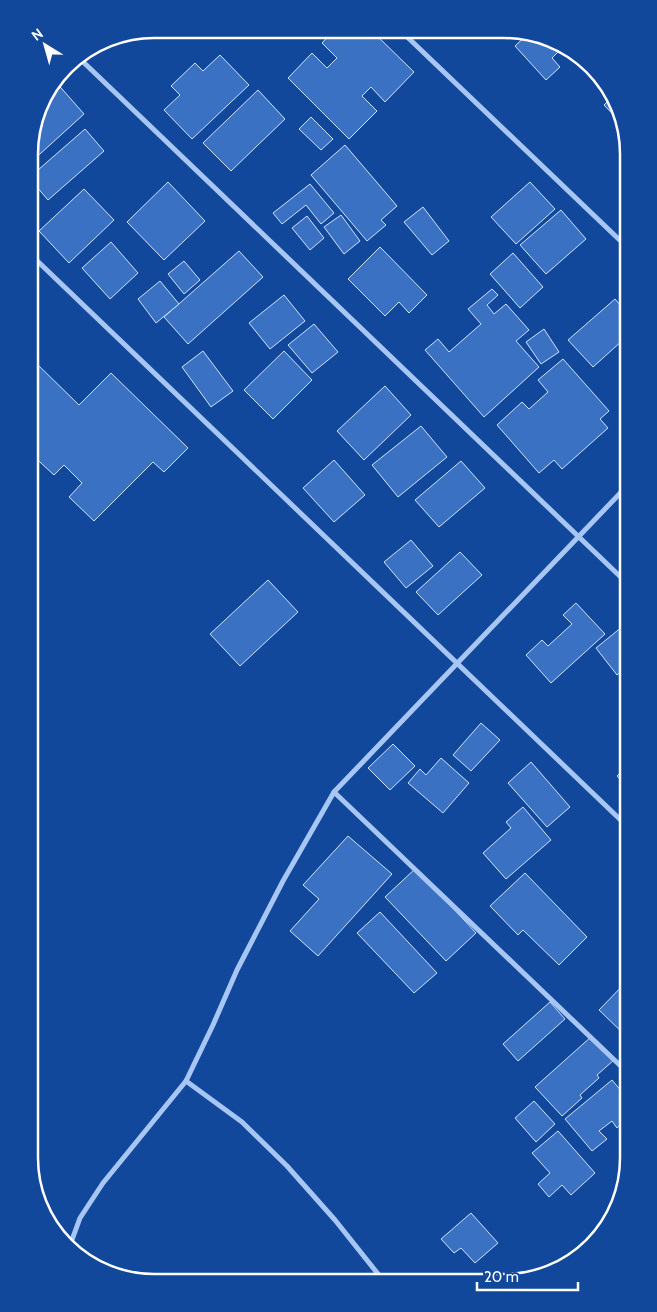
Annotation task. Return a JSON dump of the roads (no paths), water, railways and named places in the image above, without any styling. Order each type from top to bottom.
[{"type":"street","points":[[408,38],[620,240]]},
{"type":"street","points":[[83,62],[620,576]]},
{"type":"street","points":[[38,262],[619,818]]},
{"type":"street","points":[[72,1241],[80,1218],[102,1183],[186,1081],[237,970],[283,881],[334,792],[620,495]]},
{"type":"street","points":[[334,792],[619,1064]]},
{"type":"street","points":[[186,1081],[242,1122],[287,1166],[335,1220],[378,1274]]}]
